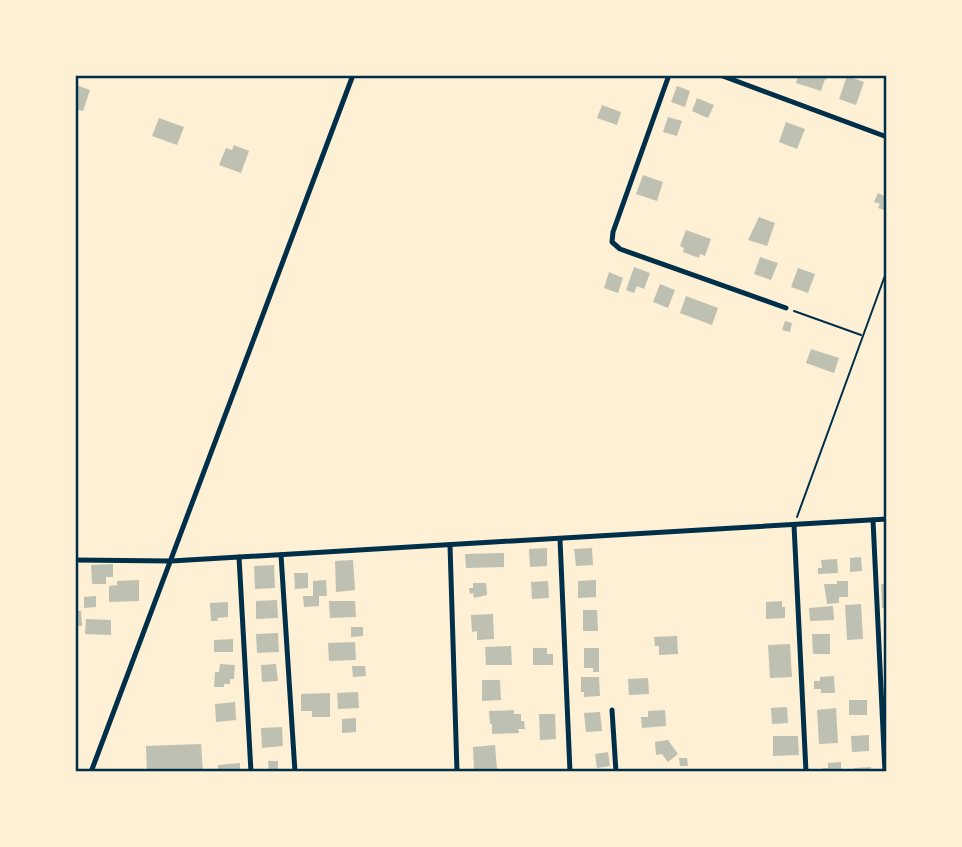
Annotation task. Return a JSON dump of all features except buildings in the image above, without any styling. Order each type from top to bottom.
[{"type":"street","points":[[91,772],[353,75]]},
{"type":"street","points":[[670,75],[613,232],[612,242],[620,248],[786,309]]},
{"type":"street","points":[[720,75],[887,137]]},
{"type":"street","points":[[75,560],[171,561],[887,519]]},
{"type":"street","points":[[873,520],[885,772]]},
{"type":"street","points":[[794,525],[806,772]]},
{"type":"street","points":[[560,538],[570,772]]},
{"type":"street","points":[[450,545],[457,772]]},
{"type":"street","points":[[281,555],[295,772]]},
{"type":"street","points":[[239,557],[251,772]]},
{"type":"street","points":[[612,710],[616,772]]},
{"type":"path","points":[[794,525],[887,270]]},
{"type":"path","points":[[786,309],[862,335]]}]
